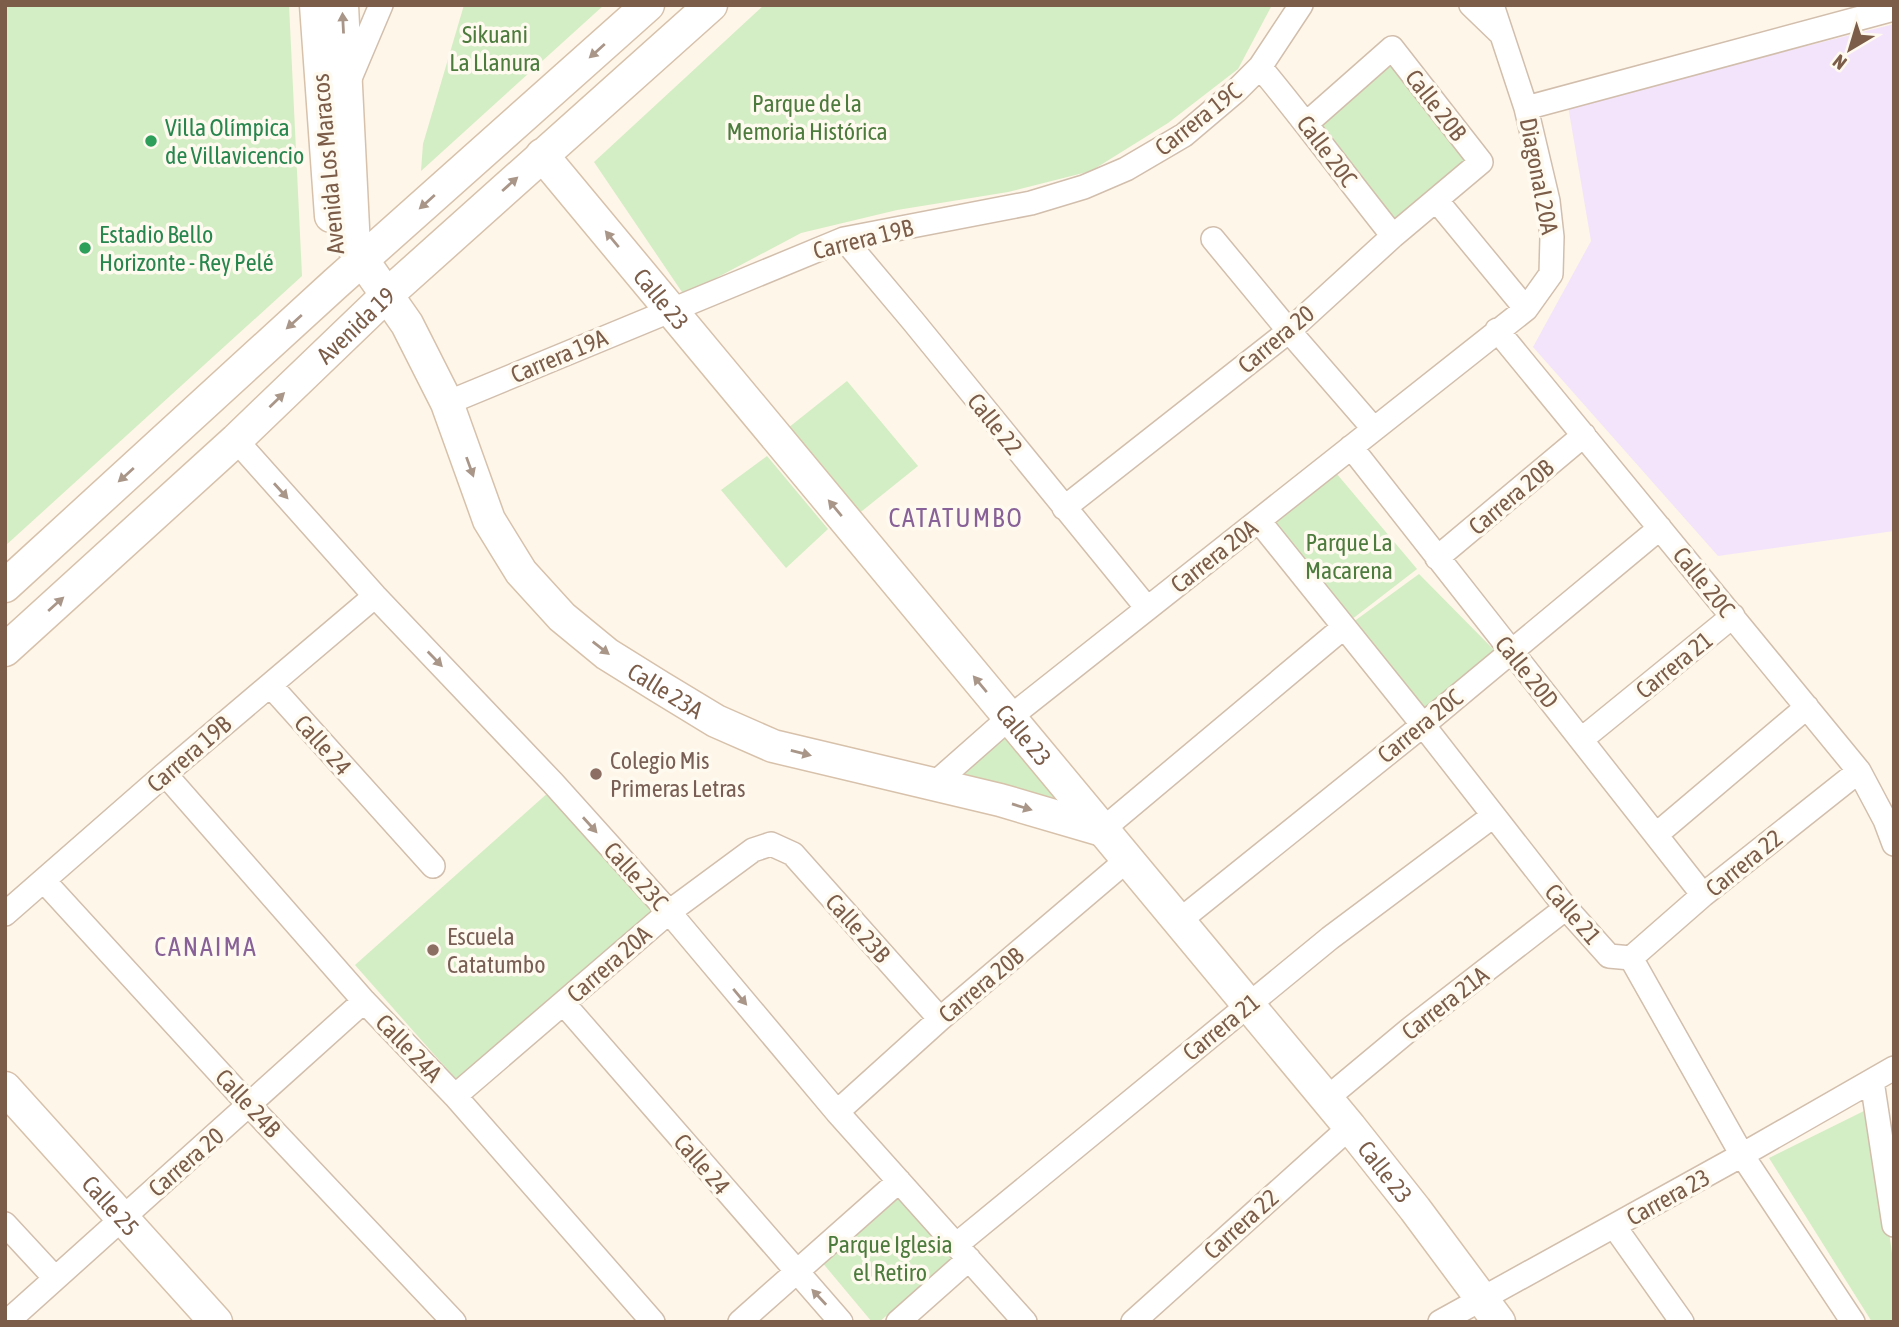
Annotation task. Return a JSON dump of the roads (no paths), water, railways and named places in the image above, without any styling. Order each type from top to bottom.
[{"type":"street","name":"Avenida Los Maracos","points":[[316,5],[335,264],[354,268]]},
{"type":"street","name":"Avenida Los Maracos","points":[[342,5],[354,268],[380,302]]},
{"type":"street","points":[[346,89],[380,5]]},
{"type":"street","name":"Avenida 19","points":[[5,586],[648,5]]},
{"type":"street","name":"Avenida 19","points":[[5,650],[236,440],[380,302],[711,5]]},
{"type":"street","name":"Carrera 19C","points":[[1063,194],[1096,183],[1156,153],[1211,114],[1259,67],[1301,5]]},
{"type":"street","points":[[1471,5],[1500,33]]},
{"type":"street","name":"Diagonal 20A","points":[[1492,5],[1526,108],[1548,201],[1552,237],[1551,274],[1526,309],[1497,330]]},
{"type":"street","points":[[1526,108],[1822,16],[1894,9]]},
{"type":"street","name":"Calle 20B","points":[[1307,123],[1392,48],[1480,162]]},
{"type":"street","name":"Calle 20C","points":[[1259,67],[1307,123],[1324,150],[1392,236]]},
{"type":"street","name":"Calle 23","points":[[542,155],[1350,1127],[1491,1311]]},
{"type":"street","name":"Carrera 20","points":[[1064,508],[1289,331],[1392,236],[1437,201],[1480,162]]},
{"type":"street","name":"Carrera 19B","points":[[670,309],[844,239],[1031,203],[1063,194]]},
{"type":"street","points":[[1437,201],[1526,309]]},
{"type":"street","name":"Calle 22","points":[[844,239],[1147,608]]},
{"type":"street","points":[[1213,239],[1373,428]]},
{"type":"street","name":"Calle 23A","points":[[380,302],[379,316],[407,324],[447,403],[489,520],[521,572],[562,617],[607,653],[716,721],[774,746],[1000,800],[1102,831]]},
{"type":"street","name":"Carrera 19A","points":[[447,403],[670,309]]},
{"type":"street","name":"Calle 20C","points":[[1497,330],[1859,771],[1885,820],[1894,844]]},
{"type":"street","name":"Carrera 20A","points":[[933,785],[1009,718],[1497,330]]},
{"type":"street","name":"Carrera 20B","points":[[1437,558],[1584,435]]},
{"type":"street","name":"Calle 23C","points":[[236,440],[375,596],[553,783],[669,912],[836,1112],[1025,1322]]},
{"type":"street","name":"Calle 20D","points":[[1352,447],[1703,895]]},
{"type":"street","name":"Calle 21","points":[[1259,521],[1566,908],[1609,956],[1631,958],[1742,1155],[1853,1322]]},
{"type":"street","name":"Carrera 20C","points":[[1179,921],[1423,725],[1660,528]]},
{"type":"street","name":"Carrera 19B","points":[[5,914],[375,596]]},
{"type":"street","name":"Carrera 21","points":[[1583,740],[1733,616]]},
{"type":"street","points":[[1102,831],[1344,627]]},
{"type":"street","name":"Calle 24","points":[[270,685],[433,866]]},
{"type":"street","points":[[1657,834],[1807,707]]},
{"type":"street","name":"Carrera 22","points":[[1631,958],[1703,895],[1859,771]]},
{"type":"street","name":"Calle 24A","points":[[165,774],[364,1002],[455,1096],[653,1322]]},
{"type":"street","name":"Carrera 21","points":[[962,1252],[1248,1005],[1330,938],[1493,816]]},
{"type":"street","name":"Carrera 20A","points":[[455,1096],[669,912],[753,850],[771,844]]},
{"type":"street","name":"Calle 23B","points":[[771,844],[793,854],[940,1019]]},
{"type":"street","name":"Carrera 20B","points":[[836,1112],[940,1019],[1127,860]]},
{"type":"street","name":"Calle 24B","points":[[44,881],[250,1106],[454,1322]]},
{"type":"street","name":"Carrera 21A","points":[[1326,1099],[1566,908]]},
{"type":"street","name":"Carrera 20","points":[[7,1322],[364,1002]]},
{"type":"street","name":"Calle 24","points":[[564,1004],[841,1322]]},
{"type":"street","name":"Carrera 23","points":[[1440,1322],[1491,1311],[1614,1226],[1894,1068]]},
{"type":"street","points":[[1872,1081],[1894,1225]]},
{"type":"street","name":"Calle 25","points":[[5,1088],[216,1322]]},
{"type":"street","name":"Carrera 22","points":[[1133,1322],[1350,1127]]},
{"type":"street","points":[[740,1322],[899,1181]]},
{"type":"street","points":[[5,1224],[55,1278]]},
{"type":"street","points":[[1614,1226],[1682,1322]]},
{"type":"street","points":[[898,1322],[962,1252]]},
{"type":"place","name":"Villa Olímpica de Villavicencio","points":[[151,141]]},
{"type":"place","name":"Estadio Bello Horizonte - Rey Pelé","points":[[85,248]]},
{"type":"place","name":"Colegio Mis Primeras Letras","points":[[596,774]]},
{"type":"place","name":"Escuela Catatumbo","points":[[433,950]]},
{"type":"district","name":"CATATUMBO","points":[[956,518]]},
{"type":"district","name":"CANAIMA","points":[[206,947]]},
{"type":"park label","name":"Sikuani La Llanura","points":[[495,48]]},
{"type":"park label","name":"Parque de la Memoria Histórica","points":[[807,117]]},
{"type":"park label","name":"Parque La Macarena","points":[[1349,556]]},
{"type":"park label","name":"Parque Iglesia el Retiro","points":[[890,1258]]}]
